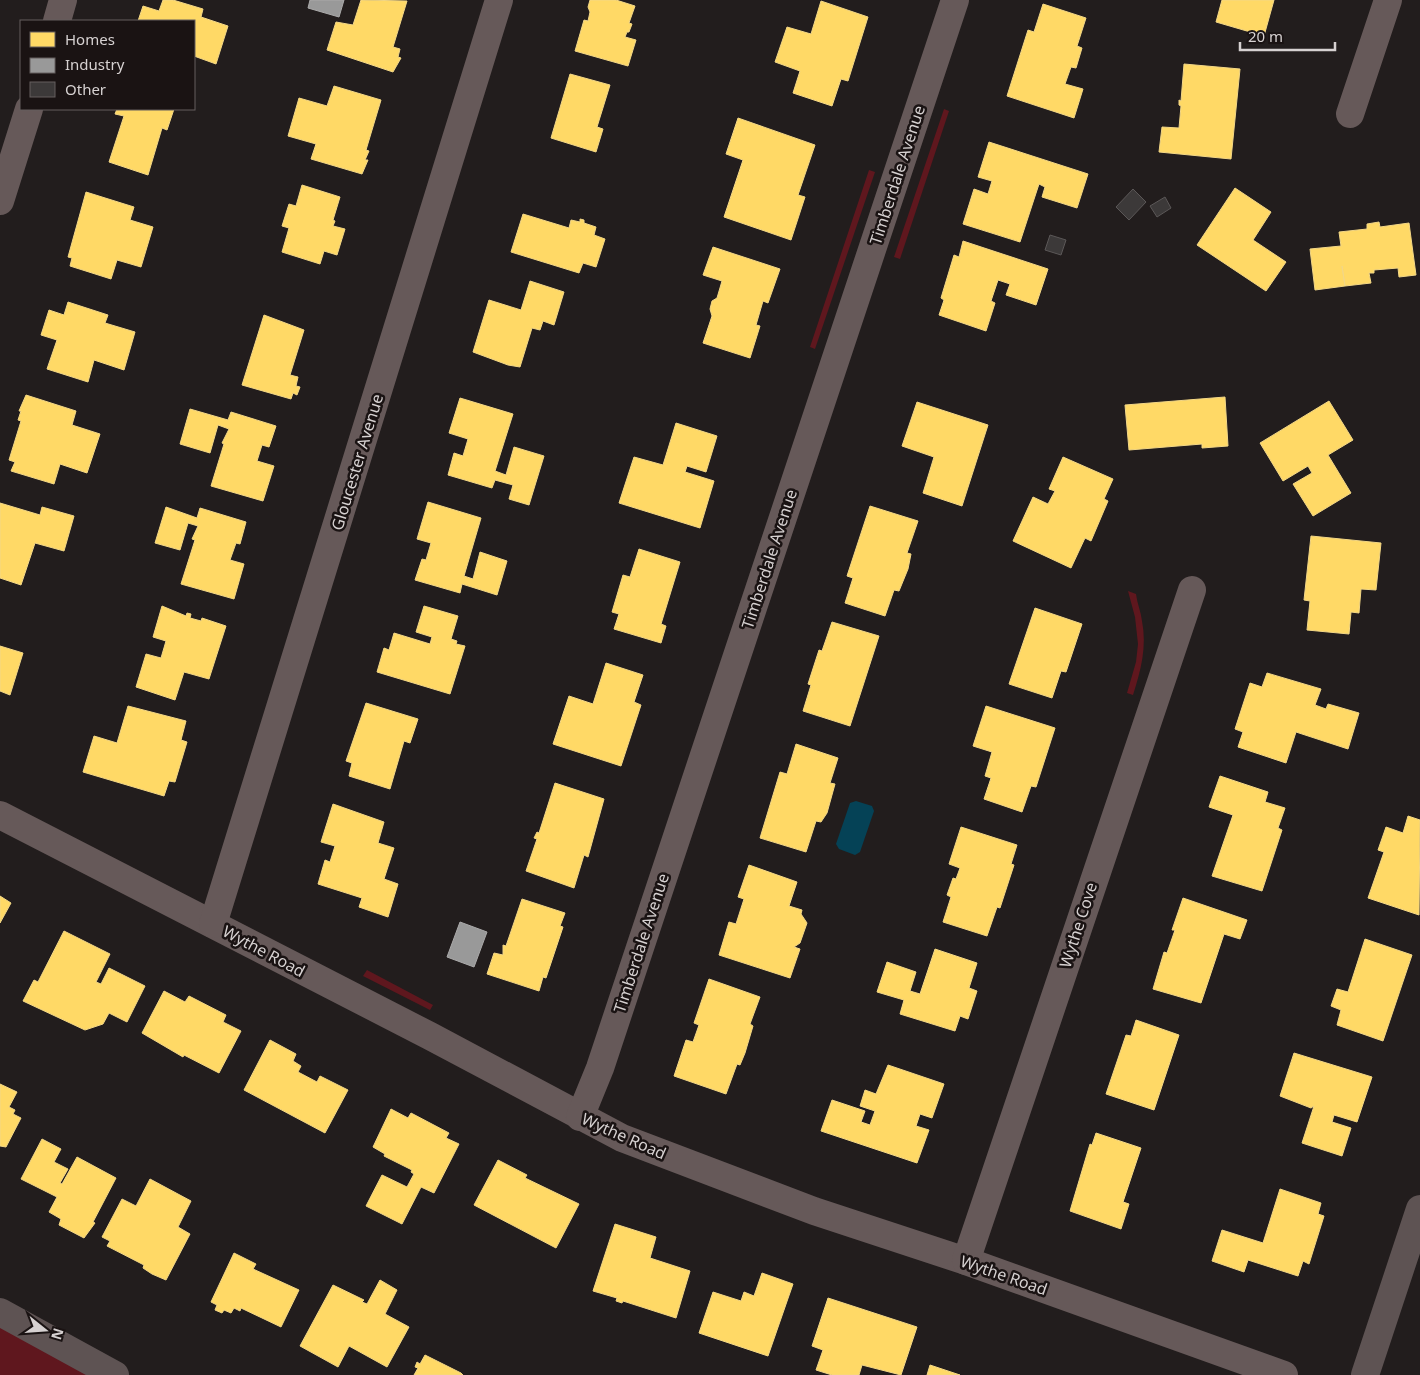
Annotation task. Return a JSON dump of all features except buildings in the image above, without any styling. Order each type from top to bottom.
[{"type":"street","points":[[57,20],[63,0]]},
{"type":"street","name":"Gloucester Avenue","points":[[213,924],[499,0]]},
{"type":"street","name":"Timberdale Avenue","points":[[580,1117],[600,1068],[955,0]]},
{"type":"street","points":[[1350,114],[1388,0]]},
{"type":"street","points":[[0,201],[29,110]]},
{"type":"street","name":"Wythe Cove","points":[[966,1261],[1027,1073],[1192,590]]},
{"type":"street","name":"Wythe Road","points":[[0,815],[622,1138],[805,1207],[966,1261],[1284,1375]]},
{"type":"street","points":[[1365,1375],[1420,1209]]},
{"type":"street","points":[[0,1312],[115,1375]]},
{"type":"shaded area","points":[[944,109],[949,111],[900,259],[894,257]]},
{"type":"shaded area","points":[[869,170],[875,172],[815,349],[810,347]]},
{"type":"shaded area","points":[[1128,591],[1136,594],[1144,640],[1142,658],[1133,695],[1127,693],[1136,662],[1138,644],[1135,617]]},
{"type":"shaded area","points":[[367,970],[433,1005],[430,1010],[363,976]]},
{"type":"shaded area","points":[[0,1308],[129,1375],[0,1375]]},
{"type":"water","points":[[856,801],[872,806],[874,811],[860,852],[855,855],[839,849],[836,844],[850,803]]}]
